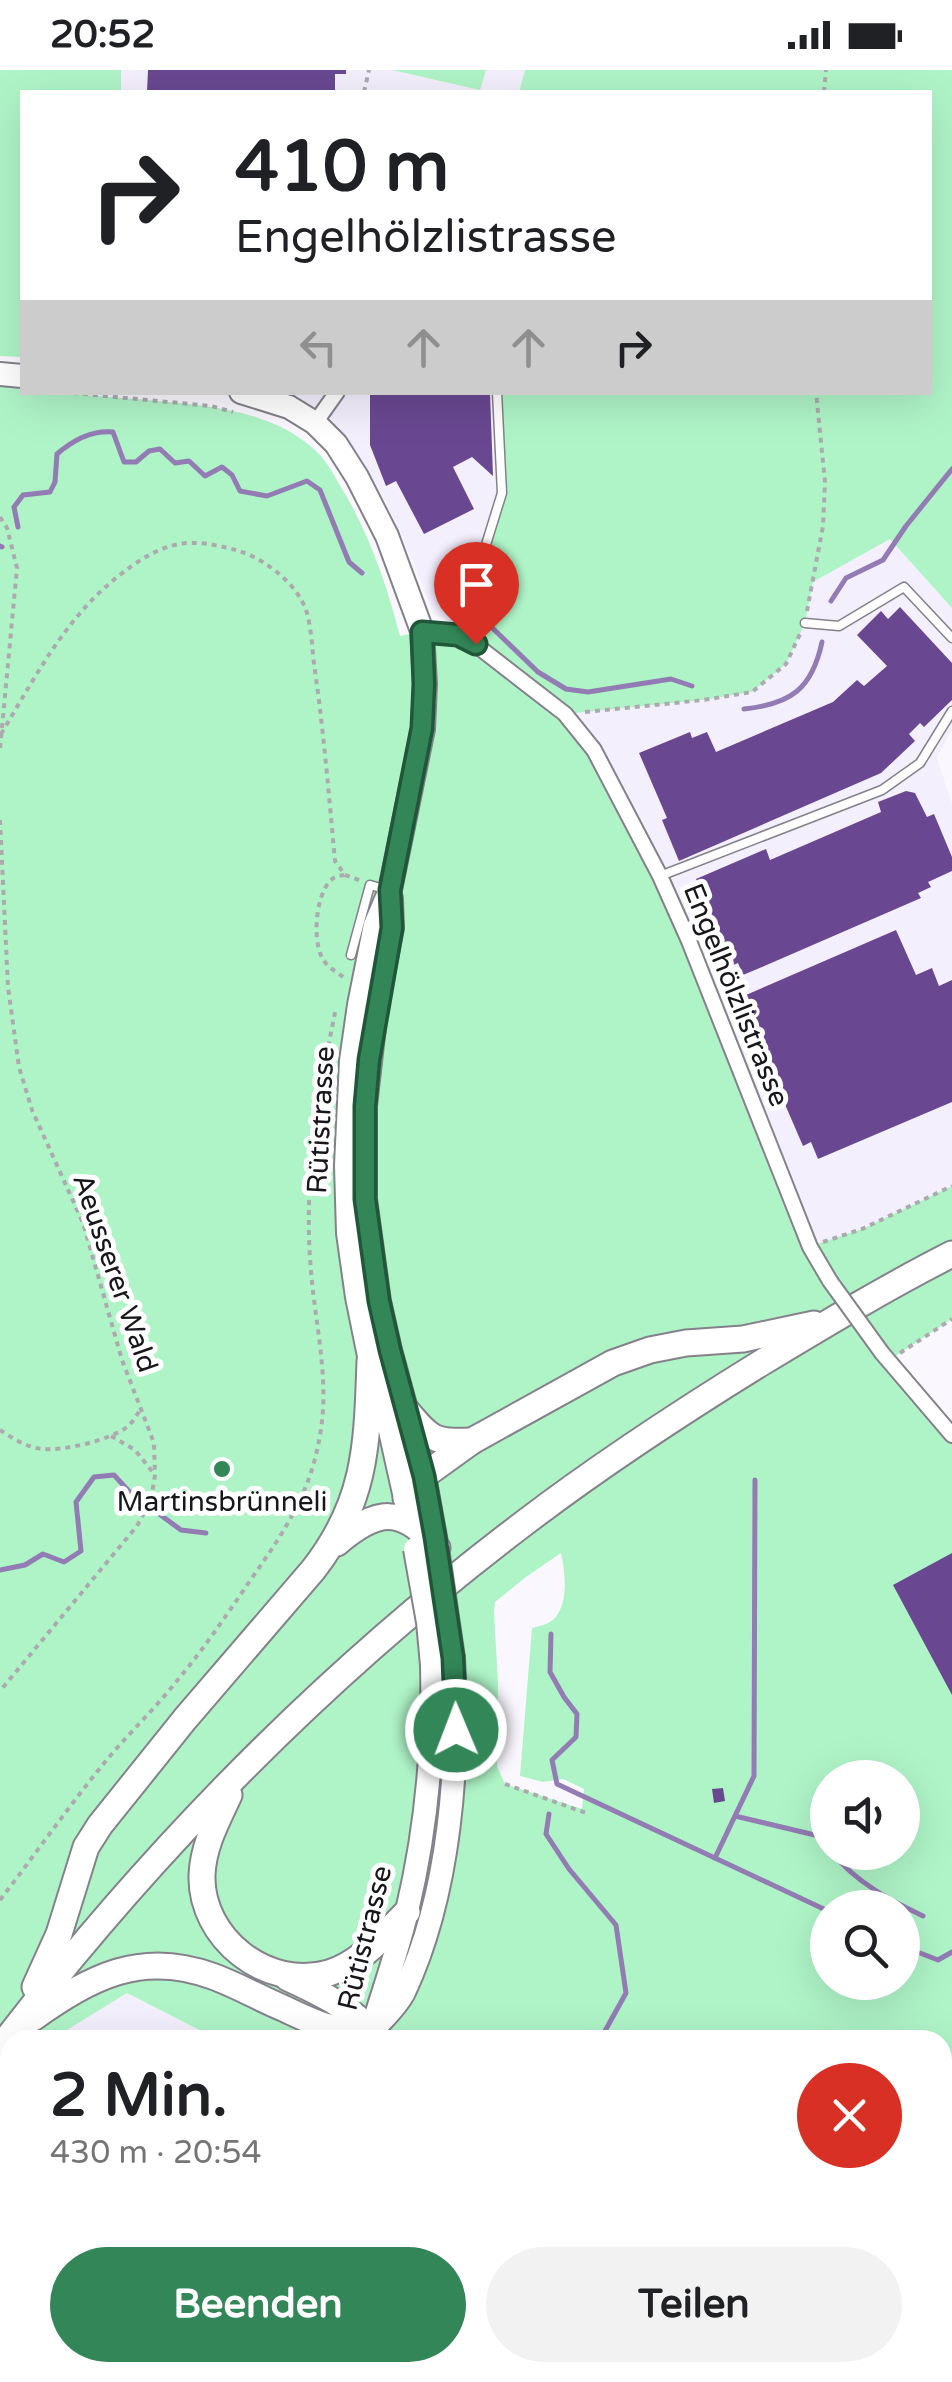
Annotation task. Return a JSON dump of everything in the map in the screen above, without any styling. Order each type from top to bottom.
[{"type":"highway","points":[[14,2030],[135,1884],[314,1700],[522,1524],[700,1401],[834,1319],[952,1254]]},
{"type":"highway","points":[[11,2030],[47,1962],[86,1847],[100,1824],[328,1550],[352,1530],[376,1518],[408,1510],[424,1476],[472,1441],[638,1352],[751,1337],[834,1319]]},
{"type":"highway","points":[[328,1550],[360,1483],[368,1422],[370,1360]]},
{"type":"highway","points":[[406,1410],[435,1439],[472,1441]]},
{"type":"highway","points":[[408,1510],[429,1543]]},
{"type":"highway","points":[[238,1776],[207,1847],[202,1872],[204,1899],[215,1926],[249,1960],[332,1999],[355,2014],[364,2030]]},
{"type":"highway","points":[[272,1971],[300,1976],[328,1973],[354,1962],[406,1912]]},
{"type":"highway","points":[[20,2030],[100,1976],[154,1965],[215,1977],[318,2030]]},
{"type":"main road","name":"Rütistrasse","points":[[251,395],[289,407],[315,423],[336,444],[387,536],[422,632],[422,728],[380,888],[359,1005],[346,1164],[348,1233],[356,1296],[408,1510]]},
{"type":"main road","name":"Rütistrasse","points":[[374,2030],[402,1996],[438,1892],[454,1771],[456,1702],[428,1622],[429,1543],[424,1476],[379,1301],[365,1199],[366,1090],[392,928],[380,888]]},
{"type":"main road","name":"Rütistrasse","points":[[370,2030],[406,1912],[422,1828],[443,1662]]},
{"type":"street","points":[[315,423],[334,395]]},
{"type":"street","name":"Engelhölzlistrasse","points":[[422,632],[458,635],[476,644],[565,714],[594,750],[689,941],[810,1247],[885,1357],[952,1435]]},
{"type":"lane","points":[[458,635],[502,492],[497,395]]},
{"type":"lane","points":[[805,623],[839,626],[904,587],[952,638]]},
{"type":"lane","points":[[660,876],[882,790],[920,763],[952,711]]},
{"type":"lane","points":[[351,955],[380,888]]},
{"type":"path","points":[[95,395],[211,406],[249,416]]},
{"type":"path","points":[[565,714],[752,692],[786,664],[805,623],[823,526],[825,482],[816,395]]},
{"type":"path","points":[[0,517],[7,528],[17,568],[0,749]]},
{"type":"path","points":[[1,734],[76,615],[107,584],[138,561],[163,548],[192,542],[255,556],[286,579],[306,608],[335,861],[345,874],[380,888]]},
{"type":"path","name":"Aeusserer Wald","points":[[0,820],[8,988],[20,1066],[32,1110],[84,1223],[122,1360],[154,1443],[155,1475],[151,1500],[136,1526],[0,1690]]},
{"type":"path","points":[[344,978],[323,960],[317,930],[324,890],[333,879],[345,874]]},
{"type":"path","points":[[341,989],[351,955]]},
{"type":"path","points":[[0,1900],[100,1768],[204,1648],[286,1529],[299,1503],[322,1428],[322,1366],[310,1256],[310,1178],[315,1118],[338,1000]]},
{"type":"path","points":[[810,1247],[862,1229],[952,1186]]},
{"type":"path","points":[[885,1357],[952,1319]]},
{"type":"path","points":[[0,1430],[45,1450],[70,1447],[111,1436],[128,1425],[141,1408]]},
{"type":"path","points":[[111,1436],[135,1450],[155,1475]]},
{"type":"path","points":[[505,1784],[586,1813]]},
{"type":"shaded area","points":[[121,70],[392,70],[479,89],[486,70],[525,70],[520,90],[121,90]]},
{"type":"shaded area","points":[[295,395],[497,395],[502,493],[460,626],[434,615],[386,502],[347,437],[327,414]]},
{"type":"shaded area","points":[[890,539],[952,608],[952,730],[937,757],[952,804],[952,1186],[862,1229],[810,1247],[565,714],[752,692],[805,623],[813,582]]},
{"type":"shaded area","points":[[127,1993],[199,2030],[66,2030]]},
{"type":"green space","points":[[0,70],[121,70],[121,90],[20,90],[20,357],[0,356]]},
{"type":"green space","points":[[392,70],[486,70],[480,90]]},
{"type":"green space","points":[[525,70],[952,70],[952,608],[890,539],[813,582],[805,623],[786,664],[752,692],[566,714],[634,823],[811,1246],[862,1229],[952,1186],[952,1319],[888,1361],[952,1435],[952,2030],[199,2030],[127,1993],[67,2030],[31,2030],[30,1999],[11,2030],[0,2030],[0,386],[20,389],[20,395],[122,398],[210,407],[282,427],[321,456],[349,500],[382,576],[400,636],[422,631],[458,635],[502,493],[497,395],[932,395],[932,90],[520,90]],"holes":[[[561,1553],[565,1586],[555,1618],[532,1628],[520,1776],[543,1782],[563,1779],[584,1789],[582,1809],[505,1784],[497,1766],[495,1602]]]},
{"type":"building","points":[[148,70],[346,70],[346,74],[335,74],[335,90],[147,90]]},
{"type":"building","points":[[370,395],[490,395],[493,476],[472,457],[453,467],[474,509],[424,534],[396,481],[386,486],[370,445]]},
{"type":"building","points":[[900,607],[952,663],[952,700],[924,727],[920,723],[909,734],[915,741],[881,773],[679,861],[662,820],[667,818],[639,753],[690,732],[692,738],[707,732],[716,752],[833,702],[857,680],[864,686],[887,666],[857,635],[881,611],[888,619]]},
{"type":"building","points":[[906,791],[915,793],[927,817],[934,814],[952,857],[952,871],[928,882],[931,887],[918,893],[921,898],[762,967],[743,975],[738,963],[724,969],[692,895],[701,890],[696,879],[766,849],[770,860],[881,812],[878,802]]},
{"type":"building","points":[[896,930],[916,975],[932,968],[939,986],[952,980],[952,1102],[818,1159],[811,1142],[803,1146],[739,998]]},
{"type":"building","points":[[952,1553],[952,1695],[893,1585]]},
{"type":"building","points":[[723,1788],[725,1801],[714,1803],[712,1789]]},
{"type":"waterway","points":[[18,527],[14,507],[23,495],[50,492],[55,482],[57,454],[83,437],[113,432],[124,462],[136,462],[149,451],[160,449],[175,463],[189,461],[205,476],[222,467],[232,475],[240,491],[267,496],[307,481],[320,490],[349,562],[362,573]]},
{"type":"waterway","points":[[831,601],[846,578],[883,560],[952,469]]},
{"type":"waterway","points":[[482,618],[538,672],[566,689],[588,692],[671,679],[692,686]]},
{"type":"waterway","points":[[744,709],[775,703],[797,691],[812,672],[822,642]]},
{"type":"waterway","points":[[0,1570],[25,1565],[43,1554],[64,1562],[81,1551],[76,1502],[94,1477],[114,1475],[137,1500]]},
{"type":"waterway","points":[[715,1858],[754,1776],[755,1480]]},
{"type":"waterway","points":[[155,1511],[181,1530],[206,1533]]},
{"type":"waterway","points":[[551,1634],[550,1672],[577,1714],[576,1737],[552,1760],[557,1784],[810,1903]]},
{"type":"waterway","points":[[549,1814],[546,1834],[569,1869],[616,1925],[626,1993],[606,2030]]},
{"type":"waterway","points":[[735,1816],[810,1834]]},
{"type":"waterway","points":[[849,1870],[886,1897],[923,1916]]},
{"type":"waterway","points":[[920,1953],[938,1960],[952,1952]]},
{"type":"place","name":"Martinsbrünneli","points":[[222,1469]]},
{"type":"route","points":[[456,1730],[453,1658],[424,1476],[390,1350],[370,1250],[364,1144],[369,1060],[392,928],[390,890],[422,728],[422,632],[458,635],[476,644]]}]
